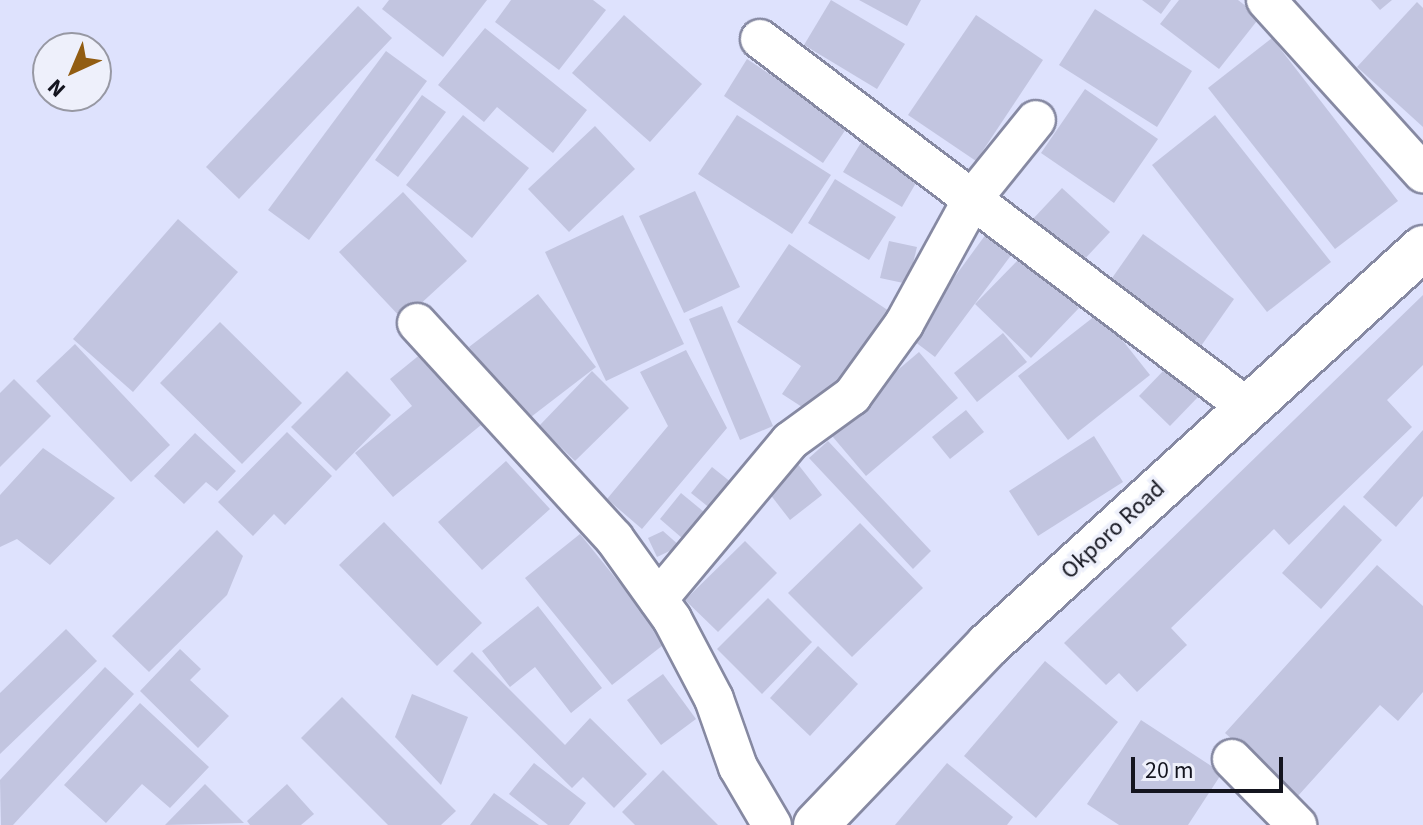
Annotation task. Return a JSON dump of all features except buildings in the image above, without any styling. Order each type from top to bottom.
[{"type":"main road","name":"Okporo Road","points":[[816,825],[988,645],[1423,248]]},
{"type":"street","points":[[1266,0],[1423,173]]},
{"type":"street","points":[[760,39],[1247,407]]},
{"type":"street","points":[[658,599],[790,441],[852,396],[904,324],[973,198],[1036,120]]},
{"type":"street","points":[[417,323],[614,538],[658,599],[672,619],[714,699],[738,767],[772,825]]},
{"type":"street","points":[[1232,759],[1297,825]]}]
